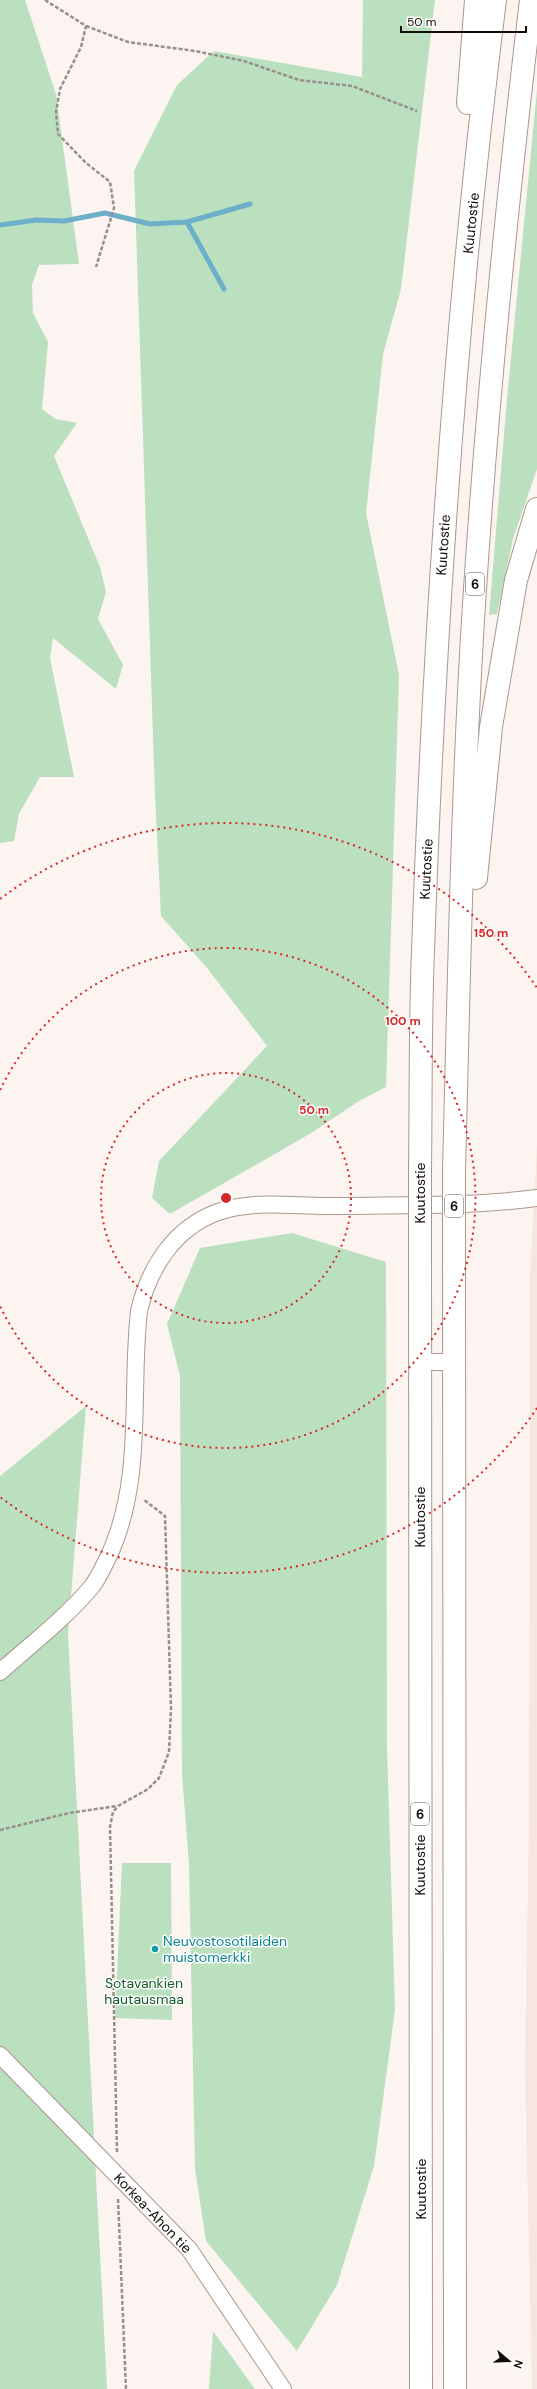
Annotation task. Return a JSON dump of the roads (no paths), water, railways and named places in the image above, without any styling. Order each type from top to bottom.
[{"type":"highway","points":[[453,402],[476,0]]},
{"type":"highway","name":"Kuutostie","points":[[421,2389],[420,1169],[423,946],[438,621],[453,402],[495,0]]},
{"type":"highway","name":"6","points":[[455,2389],[454,1170],[463,854],[474,605],[494,343],[530,0]]},
{"type":"highway","points":[[454,1170],[482,807],[491,727],[516,580],[537,509]]},
{"type":"street","points":[[0,1672],[93,1585],[107,1561],[119,1533],[128,1498],[133,1456],[138,1311],[143,1292],[153,1269],[182,1233],[217,1212],[255,1205],[480,1204],[537,1198]]},
{"type":"street","points":[[420,1362],[454,1362]]},
{"type":"street","name":"Korkea-Ahon tie","points":[[0,2054],[189,2249],[283,2389]]},
{"type":"waterway","points":[[0,225],[36,220],[64,221],[105,213],[150,224],[187,222],[250,204]]},
{"type":"waterway","points":[[187,222],[224,289]]},
{"type":"place","name":"Neuvostosotilaiden muistomerkki","points":[[155,1949]]},
{"type":"park label","name":"Sotavankien hautausmaa","points":[[144,1992]]}]
